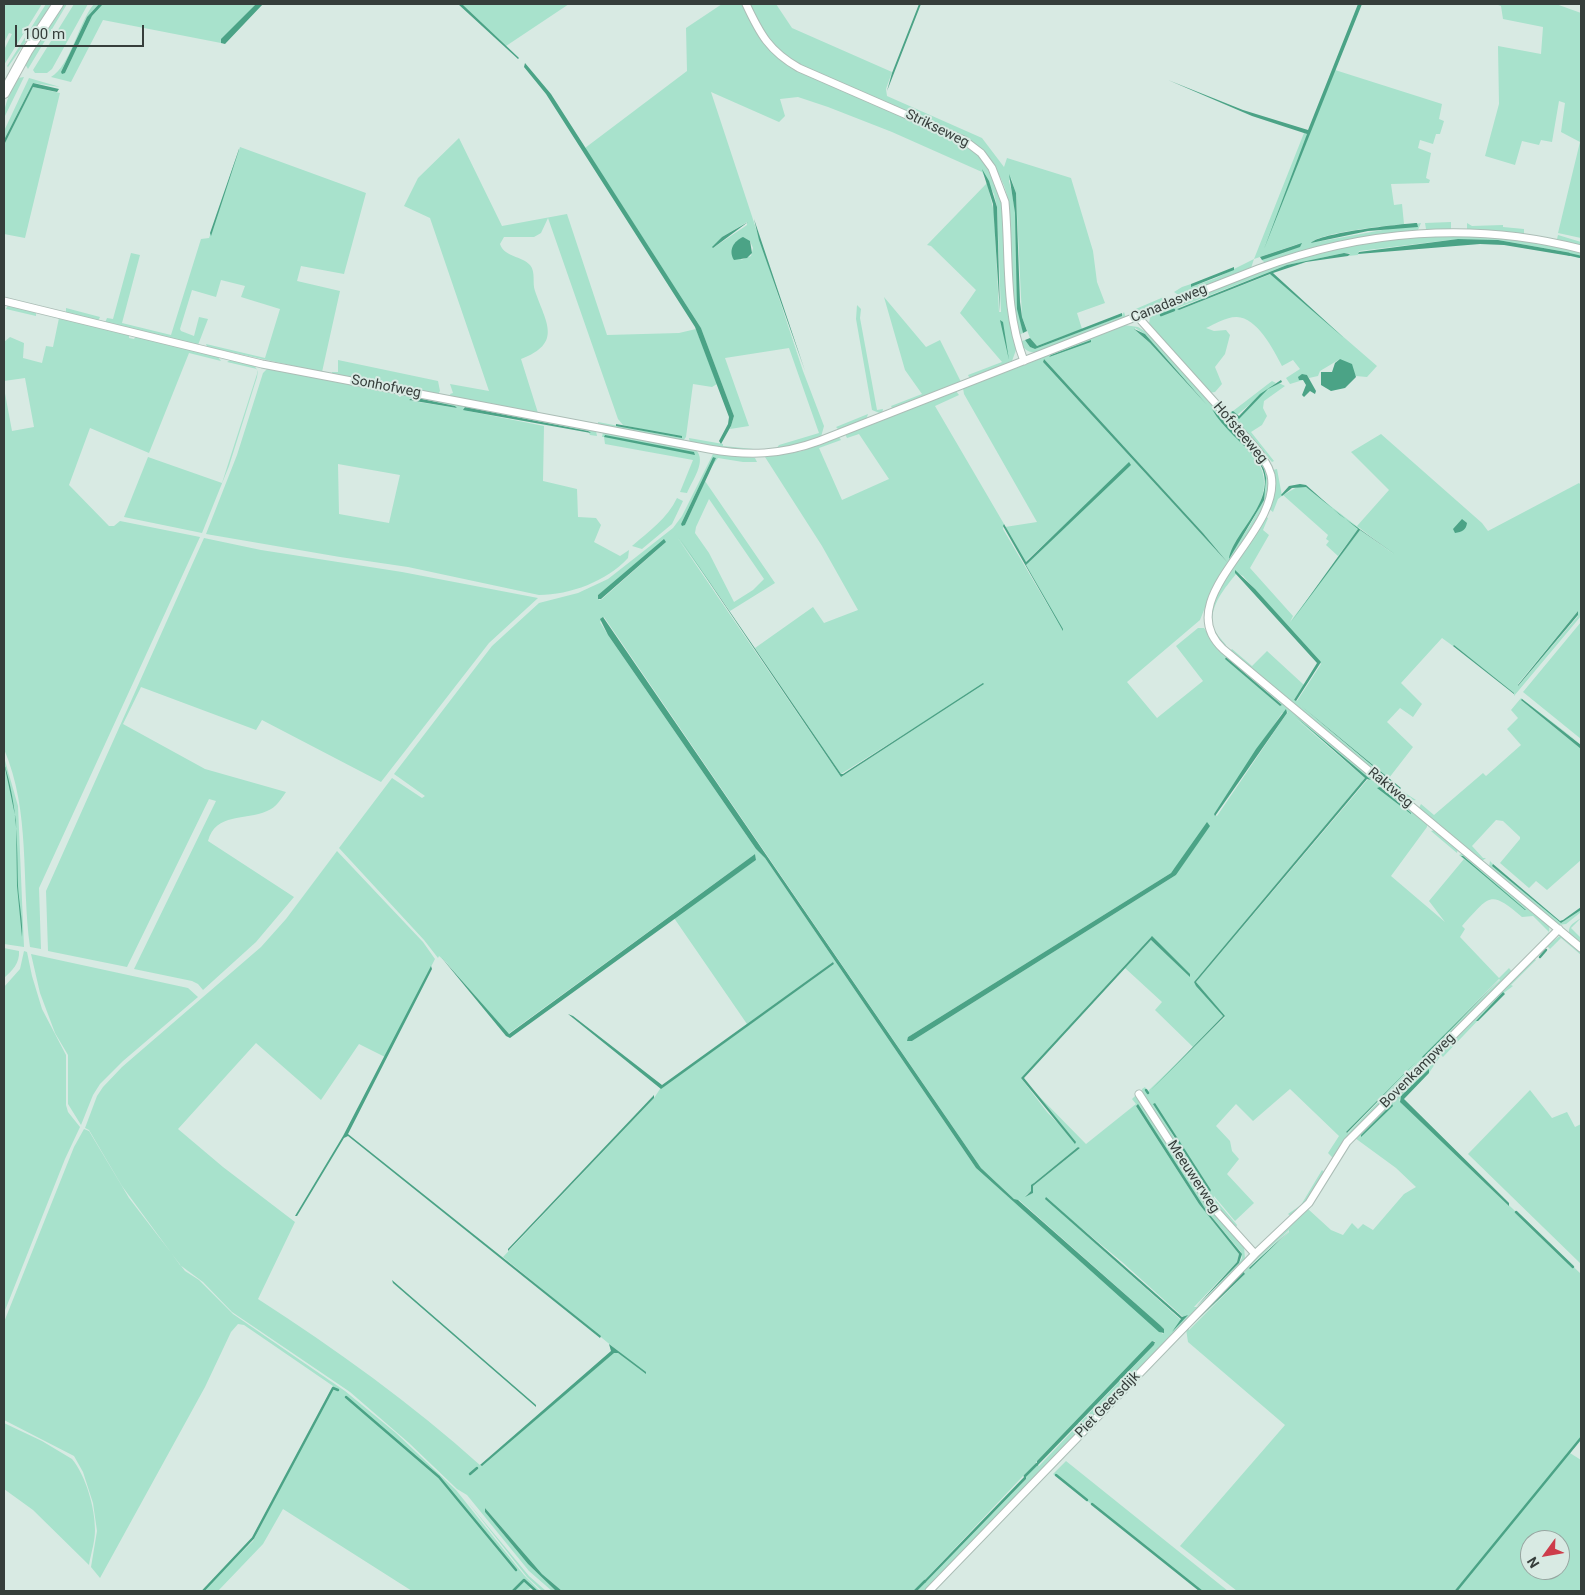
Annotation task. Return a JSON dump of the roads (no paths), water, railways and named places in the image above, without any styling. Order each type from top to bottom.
[{"type":"street","points":[[4,93],[27,51],[58,4]]},
{"type":"street","name":"Strikseweg","points":[[746,4],[758,31],[769,46],[782,58],[799,68],[964,140],[987,160],[1001,186],[1005,202],[1009,303],[1012,324],[1024,361]]},
{"type":"street","name":"Canadasweg","points":[[772,454],[791,451],[819,441],[1283,260],[1351,242],[1384,236],[1434,232],[1478,232],[1524,237],[1581,249]]},
{"type":"street","name":"Sonhofweg","points":[[4,301],[262,364],[716,450],[745,454],[772,454]]},
{"type":"street","name":"Hofsteeweg","points":[[1137,316],[1258,451],[1268,467],[1271,477],[1268,505],[1211,599],[1207,622]]},
{"type":"street","name":"Raktweg","points":[[1207,622],[1212,637],[1223,649],[1581,948]]},
{"type":"street","name":"Bovenkampweg","points":[[1290,1222],[1309,1203],[1347,1142],[1559,929]]},
{"type":"street","name":"Meeuwerweg","points":[[1139,1094],[1210,1204],[1254,1254]]},
{"type":"street","name":"Piet Geersdijk","points":[[929,1591],[1254,1254],[1290,1222]]},
{"type":"waterway","points":[[1568,254],[1581,257]]},
{"type":"waterway","points":[[1161,315],[1174,310]]},
{"type":"waterway","points":[[1540,957],[1546,950]]},
{"type":"waterway","points":[[1516,1212],[1573,1267]]},
{"type":"waterway","points":[[203,1591],[253,1538],[333,1388],[338,1390]]},
{"type":"waterway","points":[[346,1397],[439,1477],[516,1570]]},
{"type":"waterway","points":[[1456,1591],[1581,1438]]},
{"type":"waterway","points":[[1025,1476],[1037,1464]]},
{"type":"waterway","points":[[470,1474],[477,1468]]},
{"type":"waterway","points":[[1056,1475],[1087,1500]]},
{"type":"waterway","points":[[1092,1504],[1201,1591]]},
{"type":"waterway","points":[[513,1591],[524,1580],[536,1591]]},
{"type":"waterway","points":[[915,1591],[925,1581]]}]
